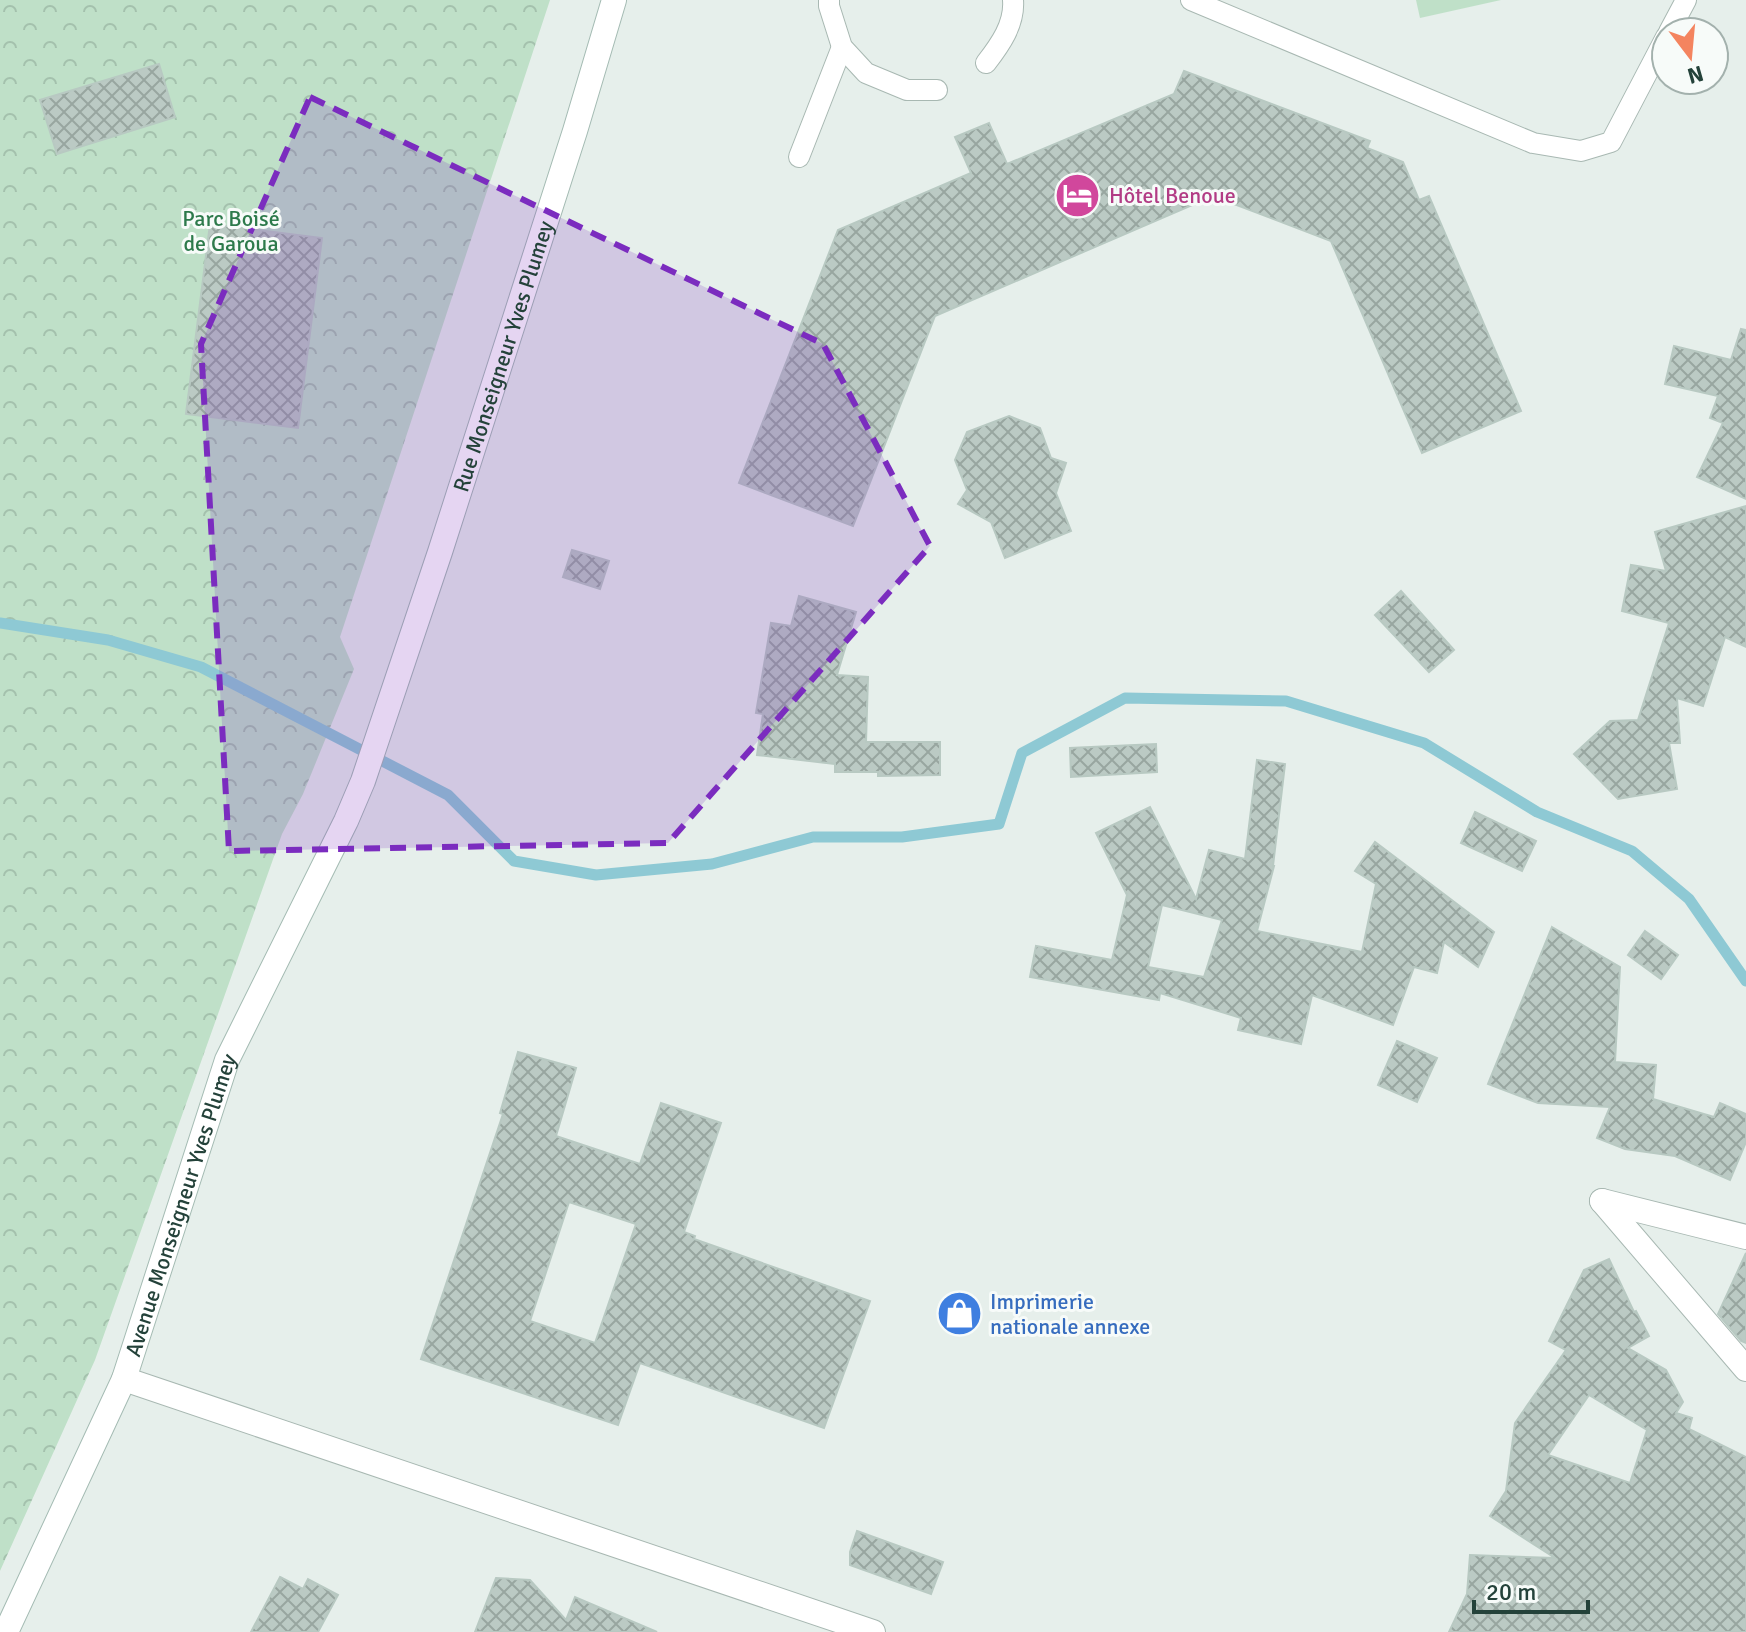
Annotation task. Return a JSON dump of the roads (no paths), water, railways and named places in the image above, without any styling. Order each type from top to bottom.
[{"type":"main road","name":"Rue Monseigneur Yves Plumey","points":[[363,781],[440,552],[614,0]]},
{"type":"main road","name":"Avenue Monseigneur Yves Plumey","points":[[6,1632],[124,1379],[227,1060],[363,781]]},
{"type":"main road","points":[[1746,1237],[1602,1201],[1746,1369]]},
{"type":"main road","points":[[124,1379],[873,1632]]},
{"type":"lane","points":[[829,0],[842,47],[866,73],[907,90],[937,90]]},
{"type":"lane","points":[[986,63],[1004,39],[1014,9],[1013,0]]},
{"type":"lane","points":[[1191,0],[1533,143],[1581,151],[1611,142],[1650,67]]},
{"type":"lane","points":[[799,157],[842,47]]},
{"type":"waterway","points":[[0,623],[108,640],[201,667],[448,795],[514,861],[596,875],[712,864],[813,837],[902,837],[999,824],[1022,753],[1125,698],[1286,701],[1424,743],[1537,812],[1632,851],[1689,899],[1746,981]]},
{"type":"place","name":"Hôtel Benoue","points":[[1078,195]]},
{"type":"place","name":"Imprimerie nationale annexe","points":[[959,1314]]},
{"type":"park label","name":"Parc Boisé de Garoua","points":[[231,230]]}]
